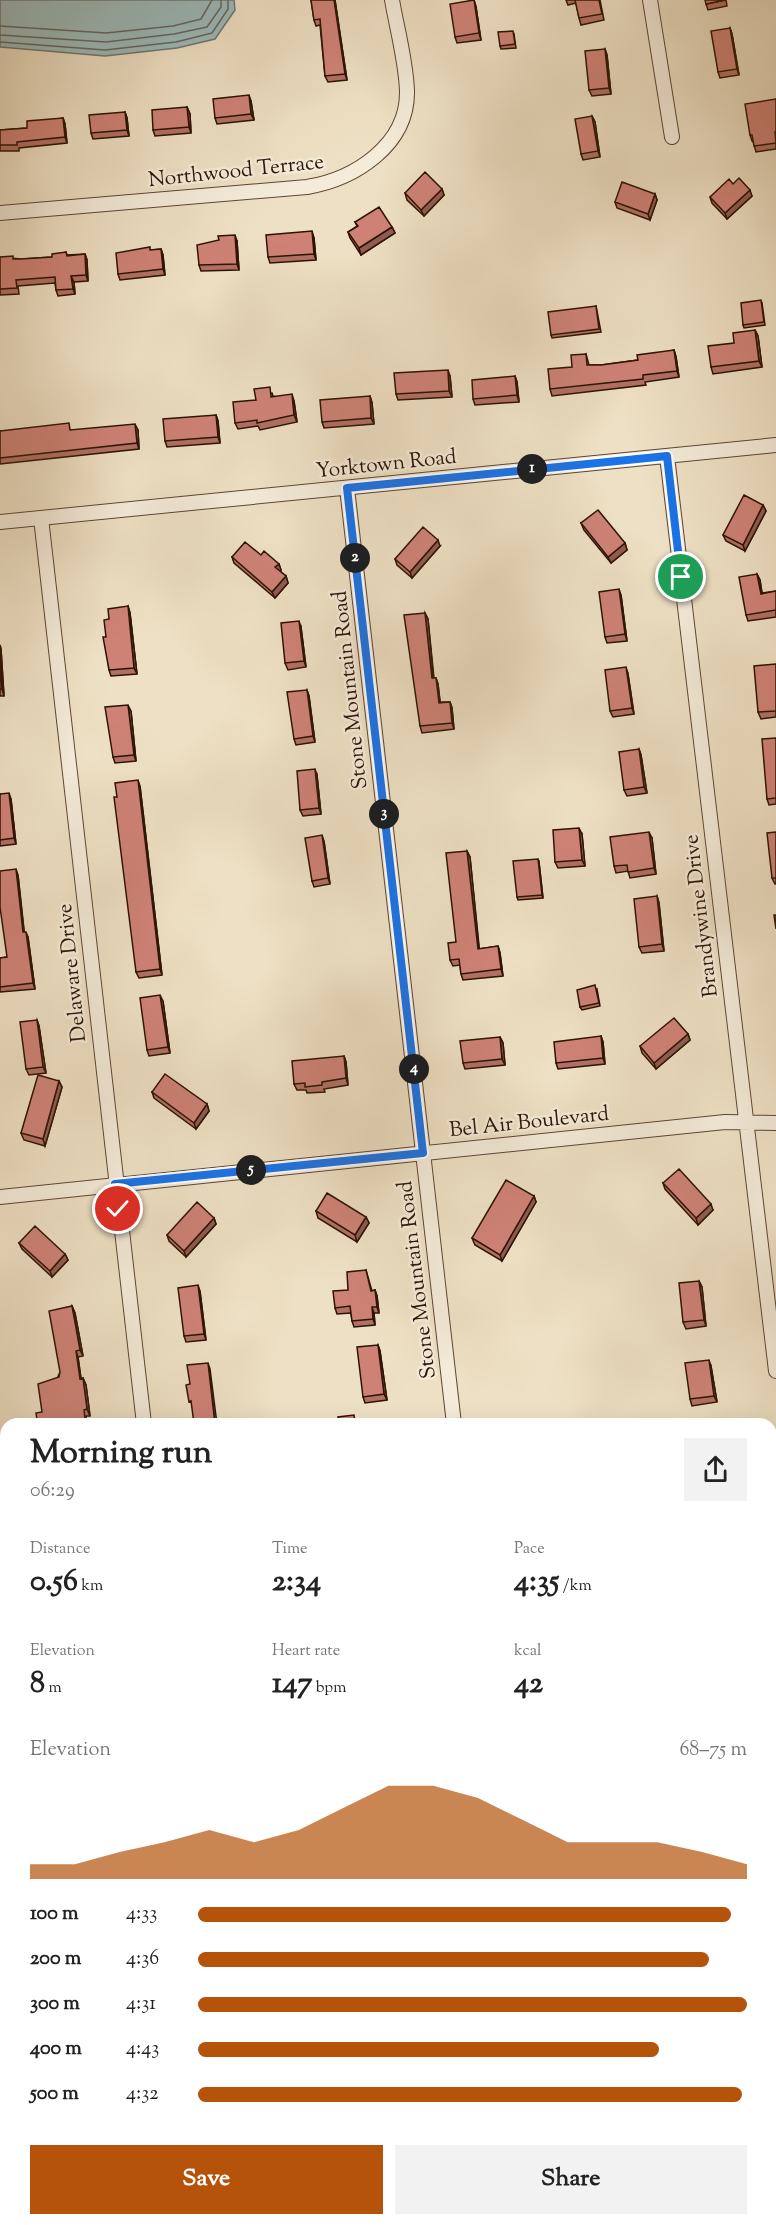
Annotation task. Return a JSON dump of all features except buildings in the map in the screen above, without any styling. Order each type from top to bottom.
[{"type":"street","name":"Northwood Terrace","points":[[0,213],[307,187],[349,176],[372,160],[389,141],[405,109],[407,91],[392,0]]},
{"type":"street","points":[[650,0],[672,137]]},
{"type":"street","name":"Yorktown Road","points":[[0,522],[776,445]]},
{"type":"street","name":"Brandywine Drive","points":[[667,456],[776,1371]]},
{"type":"street","name":"Stone Mountain Road","points":[[347,488],[453,1418]]},
{"type":"street","name":"Delaware Drive","points":[[41,518],[143,1418]]},
{"type":"street","name":"Bel Air Boulevard","points":[[0,1197],[746,1121],[776,1123]]},
{"type":"water","points":[[0,0],[234,0],[235,10],[215,39],[177,48],[105,56],[0,47]]},
{"type":"route","points":[[118,1209],[115,1184],[423,1153],[347,488],[667,456],[681,577]]}]
